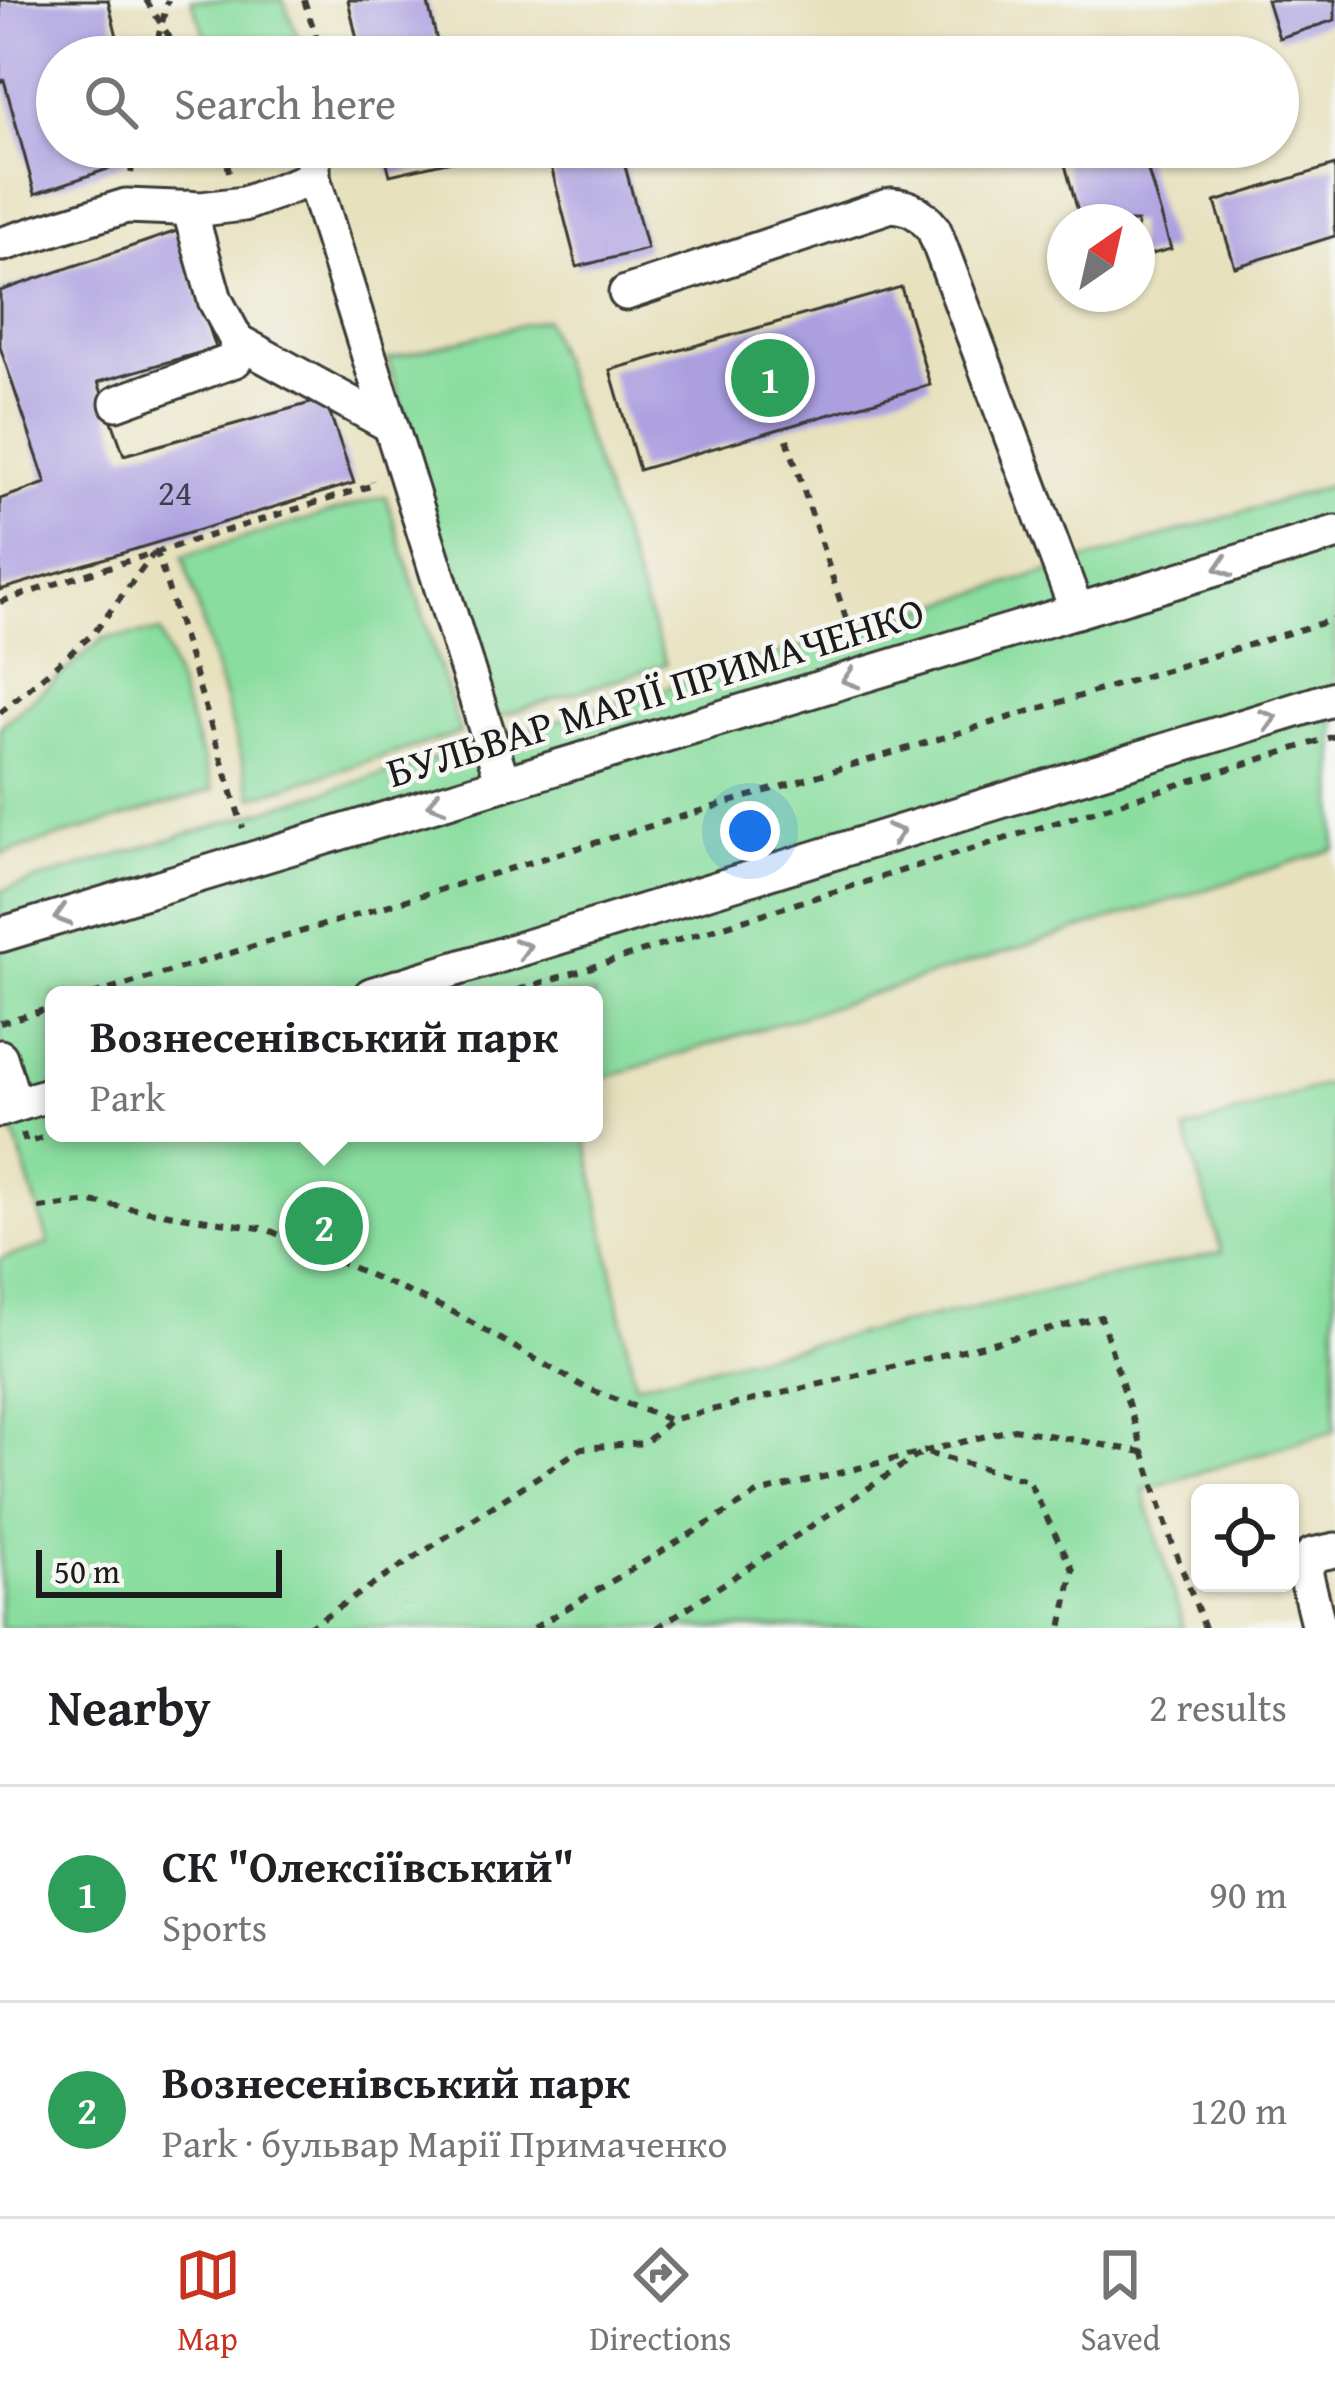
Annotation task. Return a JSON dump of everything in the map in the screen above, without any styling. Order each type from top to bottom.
[{"type":"street","points":[[3,244],[125,206],[244,205],[306,168]]},
{"type":"street","points":[[318,168],[502,783]]},
{"type":"street","points":[[626,292],[891,206],[906,206],[923,216],[934,230],[1077,611]]},
{"type":"street","points":[[117,403],[236,360],[237,341],[215,300],[189,208]]},
{"type":"street","points":[[237,341],[391,425]]},
{"type":"street","name":"БУЛЬВАР МАРІЇ ПРИМАЧЕНКО","points":[[0,935],[1335,533]]},
{"type":"street","points":[[400,986],[1335,698]]},
{"type":"street","points":[[0,1058],[8,1107],[45,1096]]},
{"type":"street","points":[[1319,1628],[1305,1571],[1312,1555],[1335,1550]]},
{"type":"path","points":[[146,0],[169,36]]},
{"type":"path","points":[[159,36],[168,0]]},
{"type":"path","points":[[304,0],[316,36]]},
{"type":"path","points":[[787,439],[854,643]]},
{"type":"path","points":[[0,602],[374,485],[366,464]]},
{"type":"path","points":[[0,713],[94,633],[156,550]]},
{"type":"path","points":[[156,550],[252,859]]},
{"type":"path","points":[[122,986],[1335,619]]},
{"type":"path","points":[[531,986],[1335,736]]},
{"type":"path","points":[[0,1023],[45,1009]]},
{"type":"path","points":[[39,1208],[89,1202],[266,1229],[453,1312],[586,1388],[670,1420]]},
{"type":"path","points":[[308,1628],[582,1448],[645,1443],[670,1420],[1101,1317],[1171,1540],[1205,1628]]},
{"type":"path","points":[[534,1628],[759,1493],[1014,1429],[1143,1452]]},
{"type":"path","points":[[657,1628],[923,1452],[1028,1480],[1073,1570],[1060,1628]]},
{"type":"green space","points":[[191,0],[283,0],[298,36],[206,36]]},
{"type":"green space","points":[[545,319],[666,664],[495,718],[388,359]]},
{"type":"green space","points":[[1335,484],[1335,849],[603,1078],[603,986],[45,986],[45,1142],[587,1142],[635,1384],[1222,1252],[1185,1131],[1335,1081],[1335,1431],[1143,1490],[1184,1628],[0,1628],[0,1259],[49,1244],[0,1089],[0,891]]},
{"type":"green space","points":[[386,496],[460,733],[253,797],[183,556]]},
{"type":"green space","points":[[160,632],[213,790],[0,855],[0,727],[104,638]]},
{"type":"building","points":[[0,0],[108,0],[117,36],[36,36],[36,168],[110,168],[35,194],[4,80],[0,82]]},
{"type":"building","points":[[348,0],[427,0],[436,36],[356,36]]},
{"type":"building","points":[[1267,0],[1335,0],[1335,20],[1278,36]]},
{"type":"building","points":[[1335,165],[1335,236],[1235,267],[1215,202]]},
{"type":"building","points":[[388,168],[421,168],[390,175]]},
{"type":"building","points":[[551,168],[626,168],[647,249],[577,267]]},
{"type":"building","points":[[1066,168],[1147,168],[1171,249],[1155,253],[1155,204],[1076,204]]},
{"type":"building","points":[[177,231],[216,348],[98,382],[124,455],[325,399],[354,483],[0,590],[0,499],[46,483],[0,347],[0,291]]},
{"type":"building","points":[[901,287],[930,385],[639,470],[610,370]]},
{"type":"place","name":"СК \"Олексіївський\"","points":[[770,378]]},
{"type":"place","name":"Вознесенівський парк","points":[[324,1226]]}]
